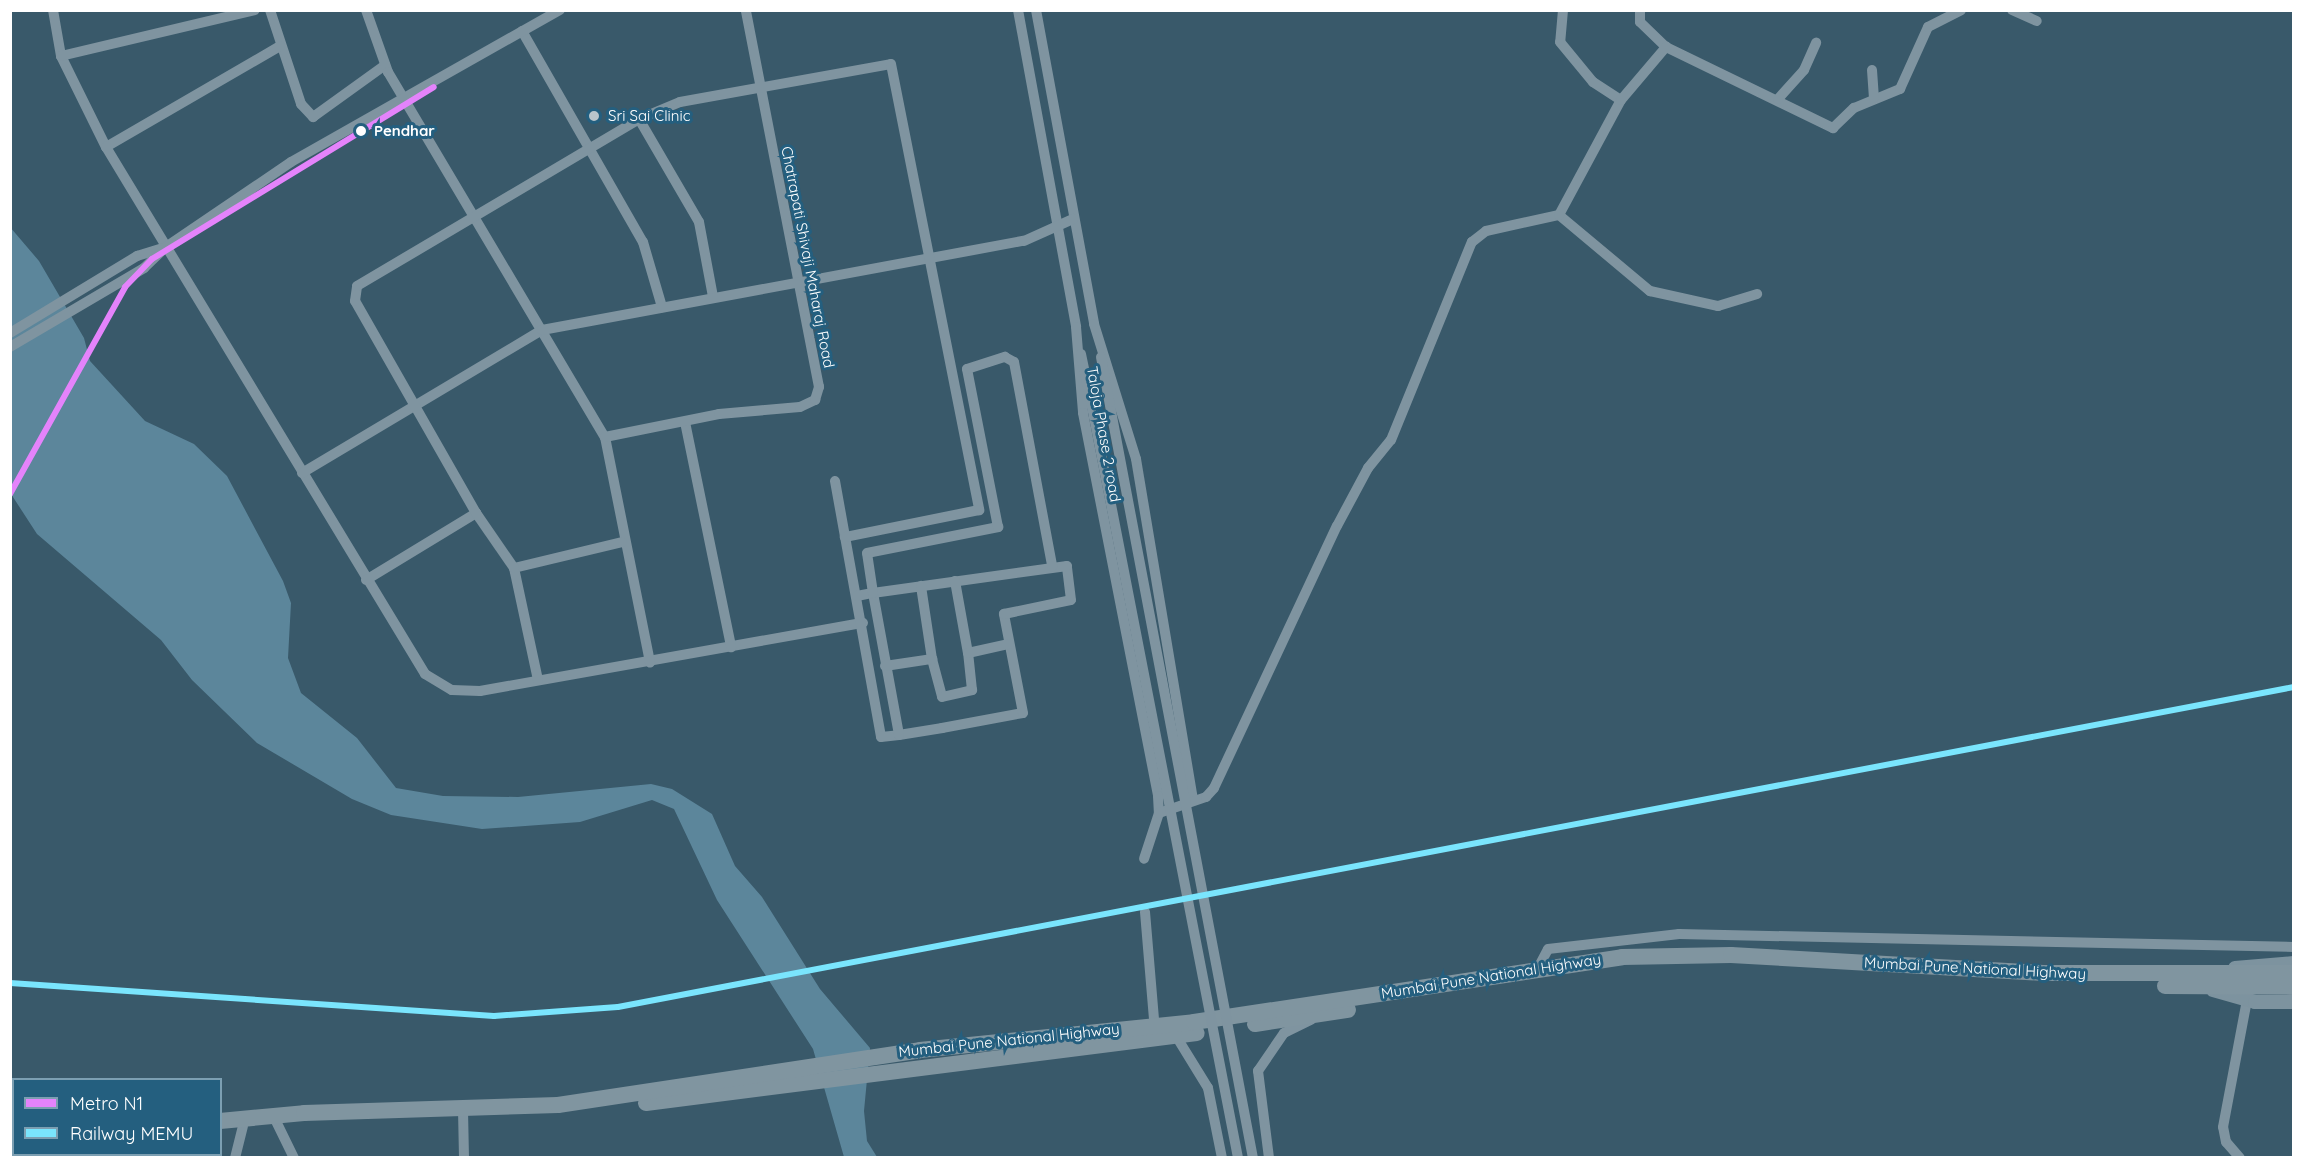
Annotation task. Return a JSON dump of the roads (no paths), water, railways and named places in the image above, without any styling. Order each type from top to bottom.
[{"type":"highway","name":"Mumbai Pune National Highway","points":[[463,1115],[522,1119],[786,1088],[1538,968],[1673,955],[2200,980]]},
{"type":"highway","name":"Mumbai Pune National Highway","points":[[463,1115],[569,1103],[785,1068],[920,1050],[1155,1030],[1176,1036],[1581,972],[1701,965],[2046,985],[2200,980]]},
{"type":"highway","points":[[2241,987],[2294,973]]},
{"type":"highway","points":[[2200,980],[2241,987],[2294,987]]},
{"type":"highway","points":[[222,1121],[463,1115]]},
{"type":"highway","points":[[222,1131],[275,1120]]},
{"type":"main road","points":[[2200,980],[2294,963]]},
{"type":"main road","points":[[2241,987],[2294,1002]]},
{"type":"street","points":[[53,10],[62,56],[106,147],[425,674],[452,690],[538,680],[650,663],[863,623]]},
{"type":"street","points":[[62,56],[255,10]]},
{"type":"street","points":[[270,10],[301,104],[313,117],[338,94],[385,65]]},
{"type":"street","points":[[366,10],[385,65],[404,101],[605,437],[622,542],[650,663]]},
{"type":"street","points":[[10,347],[144,268],[166,247],[291,162],[404,101],[560,10]]},
{"type":"street","name":"Chatrapati Shivaji Maharaj Road","points":[[685,422],[800,407],[815,400],[819,387],[759,87],[746,10]]},
{"type":"street","name":"Taloja Phase 2 road","points":[[1018,10],[1054,223],[1076,327],[1078,388],[1159,813],[1144,860]]},
{"type":"street","name":"Taloja Phase 2 road","points":[[1036,10],[1094,324],[1136,459],[1192,800]]},
{"type":"street","points":[[1563,10],[1560,42],[1593,82],[1621,100]]},
{"type":"street","points":[[1640,10],[1640,22],[1666,47],[1778,99],[1833,128],[1874,98],[1900,89],[1928,27],[1961,10]]},
{"type":"street","points":[[2012,10],[2037,21]]},
{"type":"street","points":[[522,31],[643,242],[662,307]]},
{"type":"street","points":[[1778,99],[1804,70],[1816,44]]},
{"type":"street","points":[[106,147],[280,46]]},
{"type":"street","points":[[1159,813],[1192,800],[1214,788],[1368,468],[1379,457],[1418,382],[1472,242],[1486,231],[1559,215],[1621,100],[1666,47]]},
{"type":"street","points":[[538,680],[514,568],[476,513],[418,404],[355,301],[357,286],[476,219],[639,119],[680,102],[891,64],[931,257],[979,510],[845,537]]},
{"type":"street","points":[[1872,70],[1874,98]]},
{"type":"street","points":[[639,119],[699,222],[713,297]]},
{"type":"street","points":[[1559,215],[1650,291],[1718,306],[1757,294]]},
{"type":"street","points":[[302,473],[542,330],[797,281],[1024,241],[1054,223],[1073,219]]},
{"type":"street","points":[[10,333],[137,256],[166,247]]},
{"type":"street","points":[[1094,324],[1253,1158]]},
{"type":"street","points":[[1076,327],[1238,1158]]},
{"type":"street","points":[[899,735],[885,666],[867,553],[998,527],[968,367],[1012,358],[1052,566]]},
{"type":"street","points":[[958,400],[973,398]]},
{"type":"street","points":[[605,437],[685,422],[731,647]]},
{"type":"street","points":[[971,471],[987,468]]},
{"type":"street","points":[[835,481],[845,537],[857,596],[863,623],[881,737],[1023,713],[1005,613],[1072,599],[1067,565],[857,596]]},
{"type":"street","points":[[366,580],[476,513]]},
{"type":"street","points":[[514,568],[622,542]]},
{"type":"street","points":[[921,586],[932,659],[942,697],[972,690],[955,581]]},
{"type":"street","points":[[968,653],[1009,644]]},
{"type":"street","points":[[885,666],[932,659]]},
{"type":"street","points":[[1145,912],[1155,1030]]},
{"type":"street","points":[[1538,968],[1548,949],[1679,934],[2294,947]]},
{"type":"street","points":[[2240,1158],[2226,1142],[2223,1127],[2241,987]]},
{"type":"street","points":[[1269,1158],[1258,1071],[1284,1033],[1324,1014]]},
{"type":"street","points":[[1176,1036],[1208,1088],[1222,1158]]},
{"type":"street","points":[[463,1115],[464,1158]]},
{"type":"street","points":[[275,1120],[294,1158]]},
{"type":"street","points":[[235,1158],[243,1126]]},
{"type":"water","points":[[10,227],[39,261],[84,338],[90,361],[145,421],[194,444],[227,476],[283,581],[291,603],[288,658],[301,693],[357,738],[396,788],[443,796],[518,797],[651,784],[672,789],[712,814],[735,866],[762,897],[820,989],[870,1048],[864,1111],[867,1141],[877,1157],[844,1157],[813,1049],[717,900],[674,809],[652,800],[580,822],[482,829],[391,815],[352,799],[257,743],[192,680],[161,640],[37,534],[11,494]]},
{"type":"metro line","name":"N1","points":[[10,494],[125,287],[152,259],[434,87]]},
{"type":"rail line","name":"MEMU","points":[[10,983],[494,1016],[618,1007],[2294,687]]},
{"type":"place","name":"Sri Sai Clinic","points":[[594,116]]},
{"type":"place","name":"Pendhar","points":[[361,131]]}]
